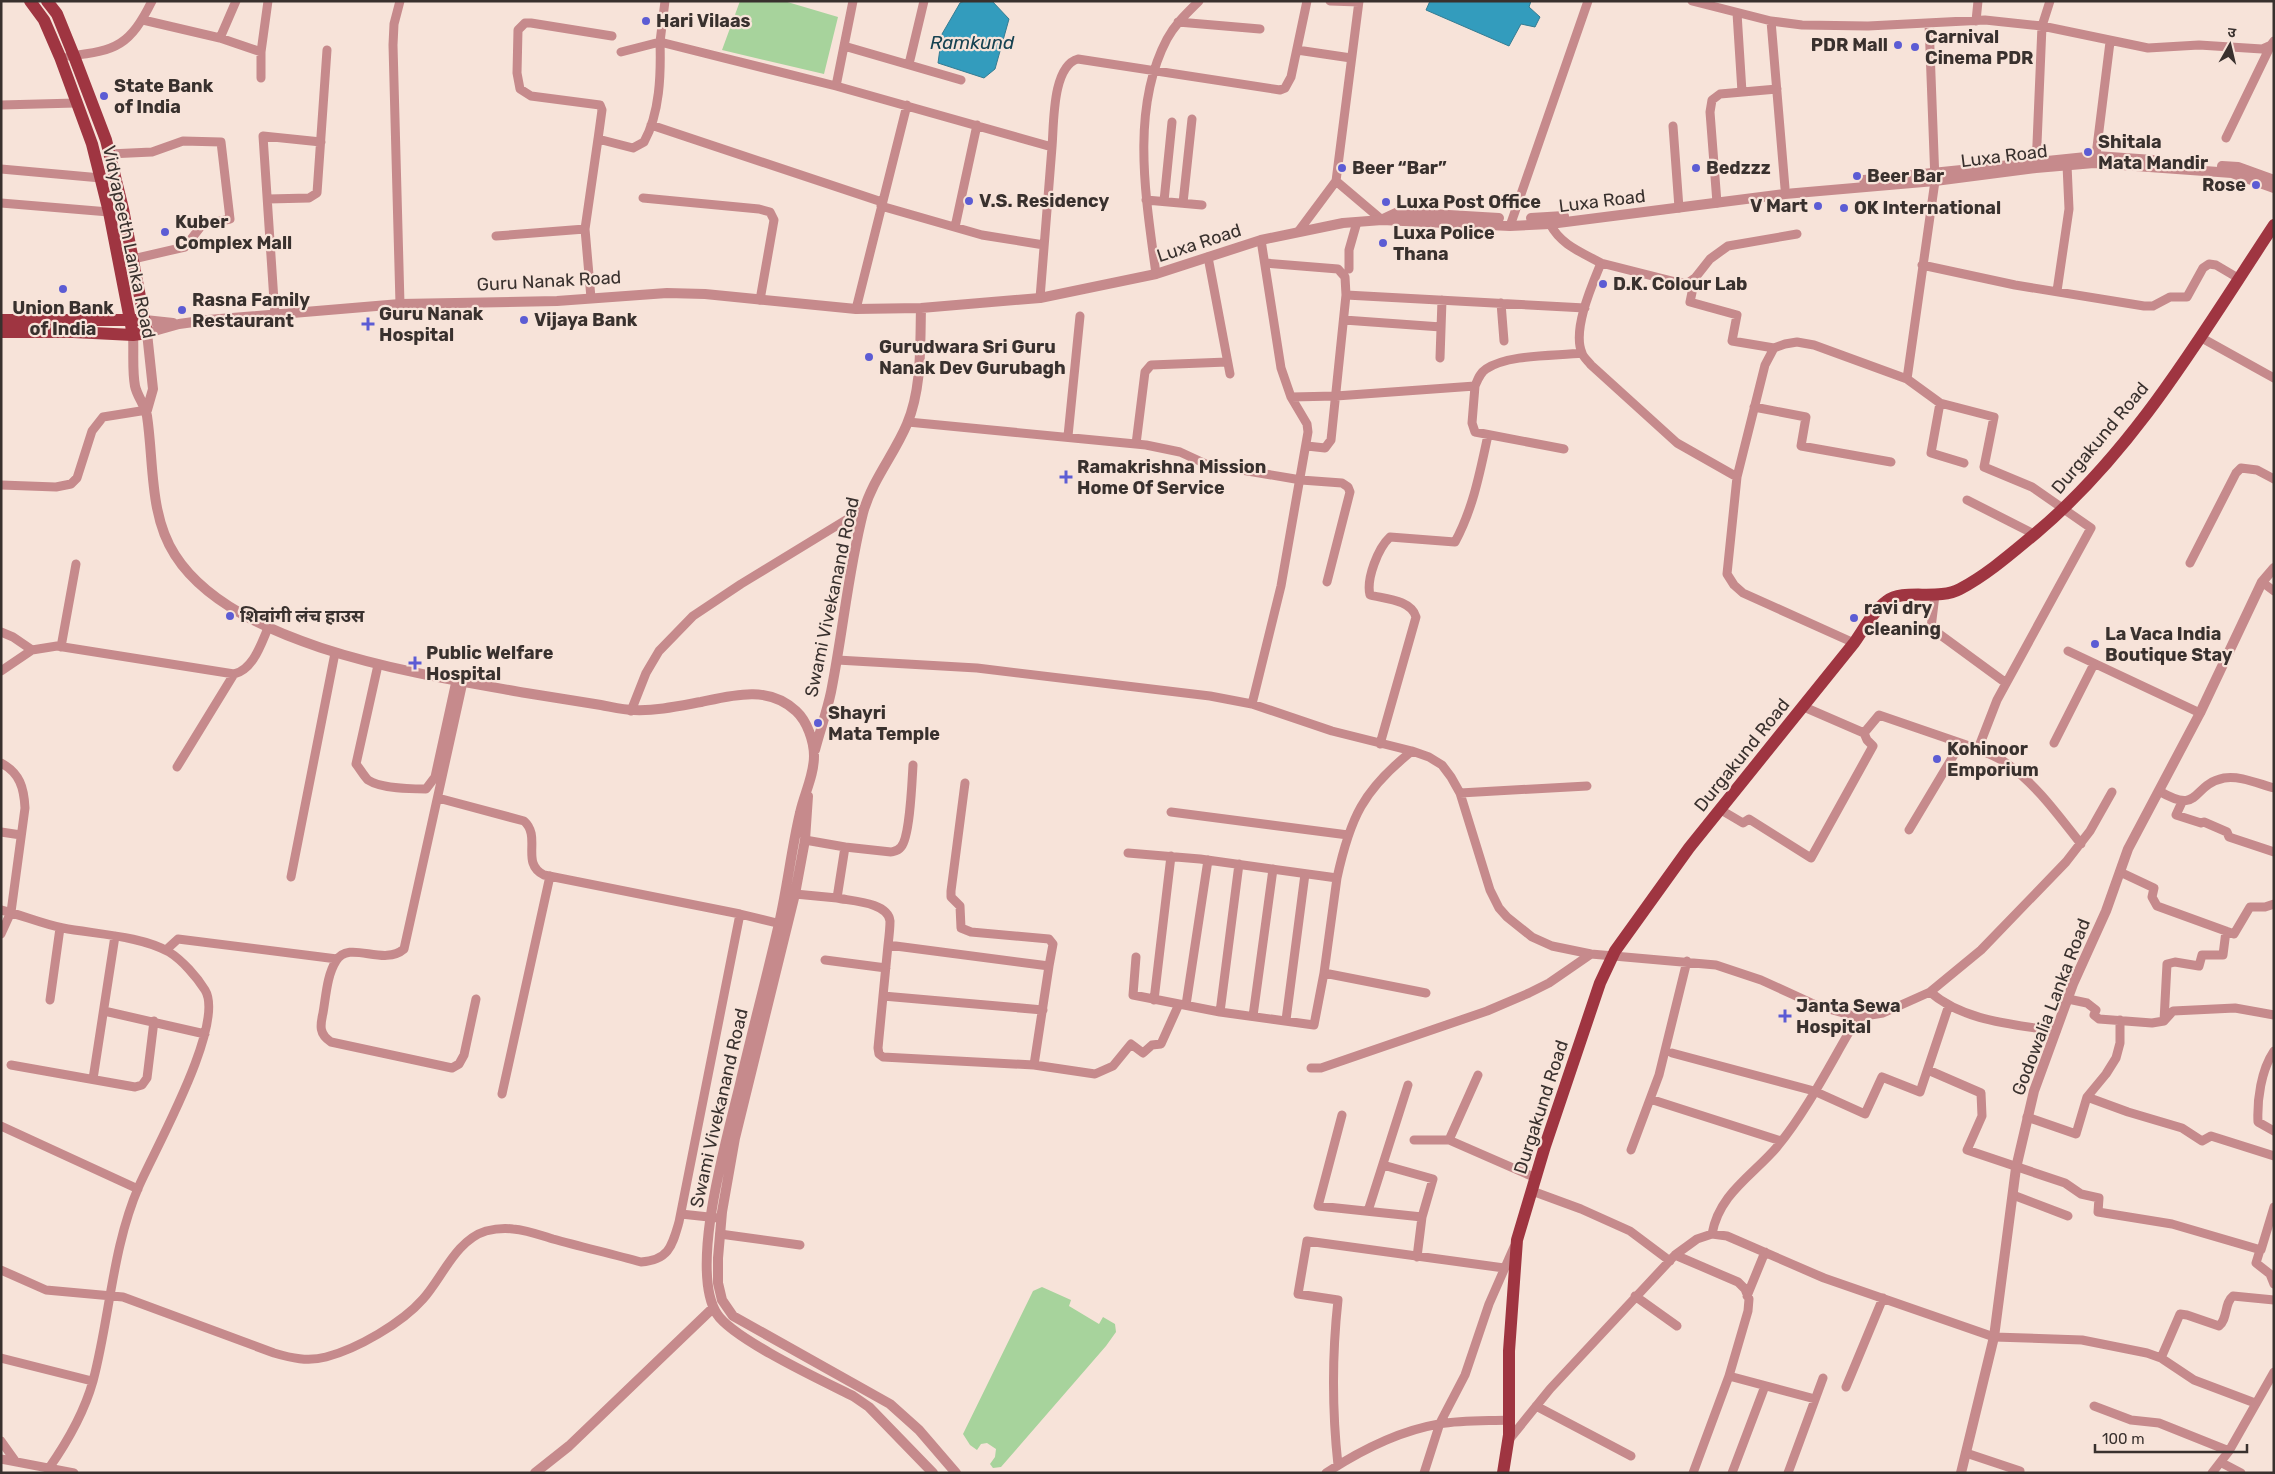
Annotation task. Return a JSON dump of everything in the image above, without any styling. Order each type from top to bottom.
[{"type":"main road","name":"Vidyapeeth Lanka Road","points":[[30,1],[44,20],[92,144],[109,212],[133,335]]},
{"type":"main road","name":"Vidyapeeth Lanka Road","points":[[47,1],[57,14],[109,154],[146,320],[147,333]]},
{"type":"main road","name":"Durgakund Road","points":[[1503,1473],[1508,1441],[1509,1351],[1517,1240],[1600,983],[1613,955],[1689,848],[1804,707],[1877,610],[1888,600],[1900,595],[1935,595],[1960,589],[2034,534],[2064,509],[2100,471],[2146,415],[2274,225]]},
{"type":"main road","name":"Guru Nanak Road","points":[[1,320],[146,320]]},
{"type":"main road","name":"Guru Nanak Road","points":[[1,332],[133,335],[147,333]]},
{"type":"street","points":[[60,58],[104,52],[118,46],[131,35],[152,1]]},
{"type":"street","points":[[220,38],[236,1]]},
{"type":"street","points":[[261,78],[261,52],[268,1]]},
{"type":"street","points":[[400,1],[394,24],[393,45],[400,304]]},
{"type":"street","points":[[598,139],[633,148],[644,142],[652,125],[660,82],[660,42],[665,1]]},
{"type":"street","points":[[836,86],[853,1]]},
{"type":"street","points":[[909,64],[924,1]]},
{"type":"street","points":[[1156,274],[1144,181],[1145,134],[1153,71],[1167,38],[1178,22],[1199,1]]},
{"type":"street","points":[[1040,298],[1059,83],[1066,65],[1072,60],[1078,59],[1280,90],[1289,83],[1307,1]]},
{"type":"street","points":[[1298,232],[1336,181],[1359,2],[1330,1]]},
{"type":"street","points":[[1588,1],[1511,222],[1679,205],[1673,126]]},
{"type":"street","points":[[1692,1],[1771,22],[1828,26],[1976,21],[2012,22],[2042,26],[2110,42],[2156,49],[2199,45],[2256,49],[2272,43]]},
{"type":"street","points":[[1976,21],[1978,1]]},
{"type":"street","points":[[2050,1],[2042,26],[2036,165],[2095,160],[2238,167],[2274,180]]},
{"type":"street","points":[[1737,13],[1742,92]]},
{"type":"street","points":[[142,20],[220,38],[261,52]]},
{"type":"street","points":[[1178,22],[1260,29]]},
{"type":"street","points":[[1771,22],[1785,188]]},
{"type":"street","points":[[591,298],[585,229],[602,110],[600,105],[531,96],[520,89],[517,74],[518,30],[520,26],[531,23],[612,36]]},
{"type":"street","points":[[1907,379],[1934,178],[1929,23]]},
{"type":"street","points":[[621,52],[660,42],[907,105],[1052,147]]},
{"type":"street","points":[[2095,160],[2110,42]]},
{"type":"street","points":[[2226,138],[2272,43]]},
{"type":"street","points":[[844,46],[961,80]]},
{"type":"street","points":[[268,199],[309,198],[314,196],[318,188],[327,50]]},
{"type":"street","points":[[1297,50],[1351,58]]},
{"type":"street","points":[[1776,88],[1716,96],[1710,106],[1717,200],[1785,188],[1934,178]]},
{"type":"street","points":[[1,105],[76,103]]},
{"type":"street","points":[[856,309],[907,105]]},
{"type":"street","points":[[1183,203],[1192,119]]},
{"type":"street","points":[[1164,201],[1172,122]]},
{"type":"street","points":[[652,125],[955,227],[1000,239],[1044,245]]},
{"type":"street","points":[[955,227],[977,125]]},
{"type":"street","points":[[275,316],[263,136],[321,142]]},
{"type":"street","points":[[109,154],[152,152],[183,141],[221,142],[230,219],[202,225],[185,247],[133,259]]},
{"type":"street","name":"Luxa Road","points":[[921,308],[1040,298],[1156,274],[1261,240],[1357,222],[1382,220],[1550,224],[1717,200],[1934,178],[2036,165],[2067,165],[2095,160],[2232,173],[2274,188]]},
{"type":"street","points":[[2057,291],[2068,224],[2067,165]]},
{"type":"street","points":[[1,169],[101,178]]},
{"type":"street","points":[[1336,181],[1382,220]]},
{"type":"street","points":[[642,198],[759,209],[770,212],[774,220],[760,300]]},
{"type":"street","points":[[1146,200],[1202,205]]},
{"type":"street","points":[[1,204],[109,212]]},
{"type":"street","points":[[1349,269],[1349,250],[1357,222]]},
{"type":"street","points":[[1550,224],[1555,234],[1564,244],[1601,263],[1676,282],[1688,282],[1696,278]]},
{"type":"street","points":[[496,236],[585,229]]},
{"type":"street","points":[[1797,234],[1728,246],[1710,260],[1696,278],[1690,302],[1737,316],[1732,341],[1774,348],[1798,342],[1814,345],[1907,379],[1940,403],[1994,417],[1984,467],[2032,487],[2091,528],[2006,683],[1989,718],[1978,749]]},
{"type":"street","points":[[1252,704],[1281,586],[1307,446],[1307,424],[1290,397],[1281,368],[1261,240]]},
{"type":"street","points":[[1208,257],[1230,374]]},
{"type":"street","points":[[1265,263],[1338,269],[1345,277],[1344,320],[1332,434],[1329,444],[1325,448],[1307,446]]},
{"type":"street","points":[[1601,263],[1586,308],[1579,339],[1582,353],[1591,365],[1661,430],[1704,460],[1738,478]]},
{"type":"street","points":[[1922,265],[2144,306],[2153,306],[2165,298],[2186,297],[2203,268],[2209,264],[2216,265],[2238,278]]},
{"type":"street","name":"Guru Nanak Road","points":[[147,333],[179,324],[400,304],[509,303],[667,292],[856,309],[921,308]]},
{"type":"street","points":[[1346,295],[1586,308]]},
{"type":"street","points":[[1440,358],[1442,300]]},
{"type":"street","points":[[1501,303],[1504,341]]},
{"type":"street","name":"Swami Vivekanand Road","points":[[815,752],[831,693],[844,603],[864,510],[871,489],[908,422],[917,387],[921,308]]},
{"type":"street","points":[[1068,436],[1080,316]]},
{"type":"street","name":"Guru Nanak Road","points":[[146,320],[179,324]]},
{"type":"street","points":[[1344,320],[1442,327]]},
{"type":"street","name":"Vidyapeeth Lanka Road","points":[[146,410],[153,389],[147,333]]},
{"type":"street","name":"Vidyapeeth Lanka Road","points":[[133,335],[135,388],[146,410],[158,511],[164,533],[172,552],[188,574],[206,591],[235,610],[268,628],[335,653],[378,665],[459,681],[631,710],[668,708],[738,693],[765,695],[785,701],[801,715],[808,729],[815,752],[813,768]]},
{"type":"street","points":[[2200,337],[2274,378]]},
{"type":"street","points":[[1774,348],[1765,365],[1738,478],[1727,574],[1734,585],[1743,593],[1854,643]]},
{"type":"street","points":[[1564,449],[1475,432],[1472,428],[1475,386],[1480,374],[1505,361],[1582,353]]},
{"type":"street","points":[[1136,444],[1144,372],[1151,365],[1227,362]]},
{"type":"street","points":[[1290,397],[1336,396],[1475,386]]},
{"type":"street","points":[[1940,403],[1931,454],[1964,463]]},
{"type":"street","points":[[1754,407],[1806,417],[1801,446],[1891,462]]},
{"type":"street","points":[[1,485],[56,487],[71,484],[77,478],[92,432],[103,417],[146,410]]},
{"type":"street","points":[[908,422],[1136,444],[1180,452],[1206,464],[1301,480],[1342,483],[1348,486],[1350,492],[1326,582]]},
{"type":"street","points":[[1380,744],[1416,617],[1414,610],[1406,604],[1370,595],[1368,586],[1382,544],[1390,537],[1455,542],[1464,525],[1479,481],[1488,435]]},
{"type":"street","points":[[2190,563],[2241,468],[2257,470],[2274,479]]},
{"type":"street","points":[[1967,500],[2034,534]]},
{"type":"street","points":[[631,710],[646,673],[659,652],[693,616],[741,584],[864,510]]},
{"type":"street","points":[[61,647],[76,564]]},
{"type":"street","name":"Godowalia Lanka Road","points":[[1961,1473],[1994,1337],[2016,1168],[2034,1091],[2068,999],[2106,911],[2128,849],[2200,713],[2262,582],[2274,568]]},
{"type":"street","points":[[2262,582],[2274,591]]},
{"type":"street","points":[[1935,595],[1931,628],[2006,683]]},
{"type":"street","points":[[1,671],[32,650],[46,646],[234,674],[241,673],[247,667],[268,628]]},
{"type":"street","points":[[1,632],[13,637],[32,650]]},
{"type":"street","points":[[2068,650],[2200,713]]},
{"type":"street","points":[[291,877],[335,653]]},
{"type":"street","points":[[837,660],[977,668],[1210,696],[1252,704],[1332,732],[1430,757],[1442,765],[1460,793],[1490,890],[1499,908],[1532,937],[1552,946],[1591,954],[1706,963],[1737,971],[1818,1006],[1858,1016],[1883,1013],[1930,992],[1982,950],[2034,897],[2080,844],[2090,831],[2112,792]]},
{"type":"street","points":[[2054,743],[2094,664]]},
{"type":"street","points":[[378,665],[356,764],[368,780],[386,786],[409,790],[426,788],[435,777],[459,681]]},
{"type":"street","points":[[177,766],[234,674]]},
{"type":"street","points":[[459,681],[438,798],[404,949],[396,955],[388,957],[356,952],[344,954],[337,959],[329,982],[320,1029],[324,1037],[331,1042],[452,1068],[459,1064],[464,1055],[476,999]]},
{"type":"street","points":[[1721,810],[1743,823],[1749,819],[1811,858],[1873,746],[1867,740],[1864,733],[1804,707]]},
{"type":"street","points":[[1864,733],[1878,716],[1978,749],[2005,762],[2023,776],[2047,802],[2080,844]]},
{"type":"street","points":[[1909,830],[1961,743]]},
{"type":"street","points":[[1136,957],[1133,995],[1220,1012],[1314,1025],[1324,974],[1337,878],[1348,835],[1362,802],[1373,787],[1388,770],[1412,751]]},
{"type":"street","points":[[1,763],[14,771],[21,781],[24,794],[21,836],[1,934]]},
{"type":"street","points":[[805,840],[845,847],[896,851],[901,847],[906,830],[914,765]]},
{"type":"street","name":"Swami Vivekanand Road","points":[[813,768],[808,791],[800,809],[784,925],[716,1218],[707,1284],[713,1308],[721,1320],[735,1331],[853,1396],[869,1407],[933,1473]]},
{"type":"street","points":[[2158,791],[2186,802],[2211,783],[2222,778],[2237,778],[2274,788]]},
{"type":"street","points":[[965,783],[951,891],[951,896],[960,906],[961,928],[971,932],[1050,939],[1053,944],[1034,1065]]},
{"type":"street","points":[[1460,793],[1587,786]]},
{"type":"street","name":"Swami Vivekanand Road","points":[[784,925],[795,894],[805,840],[809,809],[808,791]]},
{"type":"street","points":[[438,798],[524,821],[529,826],[532,834],[531,858],[533,866],[538,872],[784,925]]},
{"type":"street","points":[[2182,802],[2176,815],[2201,823],[2204,822],[2226,832],[2229,837],[2274,852]]},
{"type":"street","points":[[1171,812],[1348,835]]},
{"type":"street","points":[[1,832],[21,836]]},
{"type":"street","points":[[837,898],[845,847]]},
{"type":"street","points":[[1128,853],[1208,860],[1337,878]]},
{"type":"street","points":[[1154,1000],[1171,856]]},
{"type":"street","points":[[795,894],[837,898],[875,906],[887,912],[890,919],[878,1048],[879,1054],[883,1057],[1034,1065],[1095,1074],[1114,1066],[1131,1044],[1143,1053],[1152,1045],[1161,1044],[1182,1005],[1208,860]]},
{"type":"street","points":[[1220,1012],[1239,864]]},
{"type":"street","points":[[1253,1016],[1273,869]]},
{"type":"street","points":[[2120,872],[2154,888],[2152,897],[2157,906],[2234,934],[2250,907],[2265,907],[2274,904]]},
{"type":"street","points":[[1286,1020],[1306,874]]},
{"type":"street","points":[[502,1094],[550,876]]},
{"type":"street","points":[[6,911],[60,928],[115,936],[166,950],[183,964],[206,991],[209,1008],[206,1034],[191,1074],[138,1189],[123,1232],[92,1381],[72,1434],[49,1468]]},
{"type":"street","points":[[1,1270],[46,1290],[60,1293],[111,1294],[138,1302],[290,1358],[306,1360],[326,1357],[380,1334],[408,1314],[423,1299],[461,1249],[472,1238],[486,1231],[514,1228],[641,1262],[652,1261],[662,1257],[669,1250],[674,1240],[681,1214],[740,914]]},
{"type":"street","points":[[50,1000],[60,928]]},
{"type":"street","points":[[2164,1022],[2167,964],[2175,962],[2199,966],[2202,955],[2223,955],[2226,931]]},
{"type":"street","points":[[93,1079],[115,936]]},
{"type":"street","points":[[166,950],[178,939],[337,959]]},
{"type":"street","points":[[888,945],[1050,966]]},
{"type":"street","points":[[1311,1068],[1321,1068],[1488,1011],[1529,994],[1549,983],[1591,954]]},
{"type":"street","points":[[825,960],[886,968]]},
{"type":"street","points":[[1631,1150],[1659,1075],[1687,961]]},
{"type":"street","points":[[1324,974],[1426,993]]},
{"type":"street","points":[[1930,992],[1949,1004],[1981,1019],[2056,1031]]},
{"type":"street","points":[[883,996],[1043,1010]]},
{"type":"street","points":[[2068,999],[2093,1006],[2096,1010],[2094,1015],[2098,1019],[2152,1023],[2164,1022],[2173,1011],[2235,1008],[2274,1015]]},
{"type":"street","points":[[1672,1053],[1814,1091],[1865,1114],[1882,1077],[1920,1092],[1949,1004]]},
{"type":"street","points":[[104,1011],[206,1034]]},
{"type":"street","points":[[1712,1234],[1718,1211],[1725,1200],[1781,1141],[1814,1091],[1858,1016]]},
{"type":"street","points":[[2028,1117],[2076,1134],[2087,1097],[2106,1074],[2116,1058],[2120,1043],[2120,1020]]},
{"type":"street","points":[[11,1064],[128,1087],[142,1085],[148,1073],[154,1021]]},
{"type":"street","points":[[2274,1052],[2269,1059],[2257,1106],[2258,1122],[2274,1131]]},
{"type":"street","points":[[1928,1070],[1981,1093],[1982,1116],[1967,1150],[2065,1183],[2081,1194],[2099,1198],[2098,1212],[2172,1224],[2260,1250]]},
{"type":"street","points":[[1449,1140],[1478,1075]]},
{"type":"street","points":[[1368,1211],[1408,1085]]},
{"type":"street","points":[[2087,1097],[2128,1112],[2182,1128],[2202,1140],[2210,1136],[2274,1156]]},
{"type":"street","points":[[1650,1099],[1781,1141]]},
{"type":"street","points":[[1342,1115],[1318,1206],[1422,1217]]},
{"type":"street","points":[[1,1126],[138,1189]]},
{"type":"street","points":[[1414,1140],[1449,1140],[1536,1178]]},
{"type":"street","points":[[1383,1165],[1433,1178],[1422,1217],[1417,1257]]},
{"type":"street","points":[[1532,1191],[1580,1209],[1630,1232],[1672,1258],[1738,1282],[1747,1296]]},
{"type":"street","points":[[2013,1195],[2068,1216]]},
{"type":"street","points":[[2274,1207],[2256,1263],[2270,1274],[2274,1284]]},
{"type":"street","points":[[681,1214],[716,1218]]},
{"type":"street","name":"Swami Vivekanand Road","points":[[716,1218],[720,1234],[718,1283],[722,1300],[733,1316],[890,1404],[919,1430],[956,1473]]},
{"type":"street","points":[[720,1234],[800,1245]]},
{"type":"street","points":[[1508,1441],[1536,1406],[1672,1258],[1697,1239],[1712,1234],[1727,1236],[1824,1278],[1994,1337],[2089,1340],[2161,1358],[2194,1380],[2255,1403]]},
{"type":"street","points":[[1424,1473],[1440,1424],[1465,1375],[1489,1304],[1517,1240]]},
{"type":"street","points":[[1338,1465],[1334,1410],[1334,1359],[1338,1300],[1298,1294],[1307,1241],[1504,1268]]},
{"type":"street","points":[[1693,1473],[1729,1376],[1748,1311],[1747,1296],[1766,1252]]},
{"type":"street","points":[[1636,1296],[1678,1326]]},
{"type":"street","points":[[2161,1358],[2180,1314],[2219,1326],[2223,1324],[2229,1298],[2233,1296],[2274,1300]]},
{"type":"street","points":[[1846,1387],[1883,1298]]},
{"type":"street","points":[[535,1473],[569,1446],[713,1308]]},
{"type":"street","points":[[1,1358],[92,1381]]},
{"type":"street","points":[[2212,1473],[2229,1452],[2274,1372]]},
{"type":"street","points":[[1729,1376],[1815,1398]]},
{"type":"street","points":[[1788,1473],[1823,1378]]},
{"type":"street","points":[[1732,1473],[1765,1386]]},
{"type":"street","points":[[1536,1406],[1631,1456]]},
{"type":"street","points":[[2094,1406],[2132,1420],[2159,1423],[2229,1452]]},
{"type":"street","points":[[1326,1473],[1376,1444],[1396,1435],[1440,1424],[1509,1420]]},
{"type":"street","points":[[1,1441],[16,1462]]},
{"type":"street","points":[[1966,1453],[2020,1471],[2020,1473]]},
{"type":"street","points":[[1,1460],[16,1462],[36,1469],[49,1468],[74,1473]]},
{"type":"street","points":[[2222,1463],[2241,1473]]},
{"type":"green space","points":[[740,1],[784,1],[838,17],[824,74],[722,50]]},
{"type":"green space","points":[[1042,1287],[1071,1300],[1069,1306],[1099,1324],[1103,1317],[1115,1324],[1116,1332],[1001,1467],[993,1468],[990,1464],[995,1457],[996,1449],[987,1443],[981,1444],[977,1450],[970,1445],[963,1434],[1033,1291]]},
{"type":"water","name":"Ramkund","points":[[964,1],[992,1],[1009,19],[995,69],[984,78],[938,63],[942,34],[960,3]]},
{"type":"water","points":[[1430,1],[1531,1],[1529,7],[1540,17],[1535,27],[1521,24],[1509,46],[1426,10]]},
{"type":"place","name":"Hari Vilaas","points":[[646,21]]},
{"type":"place","name":"PDR Mall","points":[[1898,45]]},
{"type":"place","name":"Carnival Cinema PDR","points":[[1915,47]]},
{"type":"place","name":"State Bank of India","points":[[104,96]]},
{"type":"place","name":"Shitala Mata Mandir","points":[[2088,152]]},
{"type":"place","name":"Beer “Bar”","points":[[1342,168]]},
{"type":"place","name":"Bedzzz","points":[[1696,168]]},
{"type":"place","name":"Beer Bar","points":[[1857,176]]},
{"type":"place","name":"Rose","points":[[2256,185]]},
{"type":"place","name":"V.S. Residency","points":[[969,201]]},
{"type":"place","name":"Luxa Post Office","points":[[1386,202]]},
{"type":"place","name":"V Mart","points":[[1818,206]]},
{"type":"place","name":"OK International","points":[[1844,208]]},
{"type":"place","name":"Kuber Complex Mall","points":[[165,232]]},
{"type":"place","name":"Luxa Police Thana","points":[[1383,243]]},
{"type":"place","name":"D.K. Colour Lab","points":[[1603,284]]},
{"type":"place","name":"Union Bank of India","points":[[63,289]]},
{"type":"place","name":"Rasna Family Restaurant","points":[[182,310]]},
{"type":"place","name":"Vijaya Bank","points":[[524,320]]},
{"type":"place","name":"Guru Nanak Hospital","points":[[368,324]]},
{"type":"place","name":"Gurudwara Sri Guru Nanak Dev Gurubagh","points":[[869,357]]},
{"type":"place","name":"Ramakrishna Mission Home Of Service","points":[[1066,477]]},
{"type":"place","name":"शिवांगी लंच हाउस","points":[[230,616]]},
{"type":"place","name":"ravi dry cleaning","points":[[1854,618]]},
{"type":"place","name":"La Vaca India Boutique Stay","points":[[2095,644]]},
{"type":"place","name":"Public Welfare Hospital","points":[[415,663]]},
{"type":"place","name":"Shayri Mata Temple","points":[[818,723]]},
{"type":"place","name":"Kohinoor Emporium","points":[[1937,759]]},
{"type":"place","name":"Janta Sewa Hospital","points":[[1785,1016]]}]
